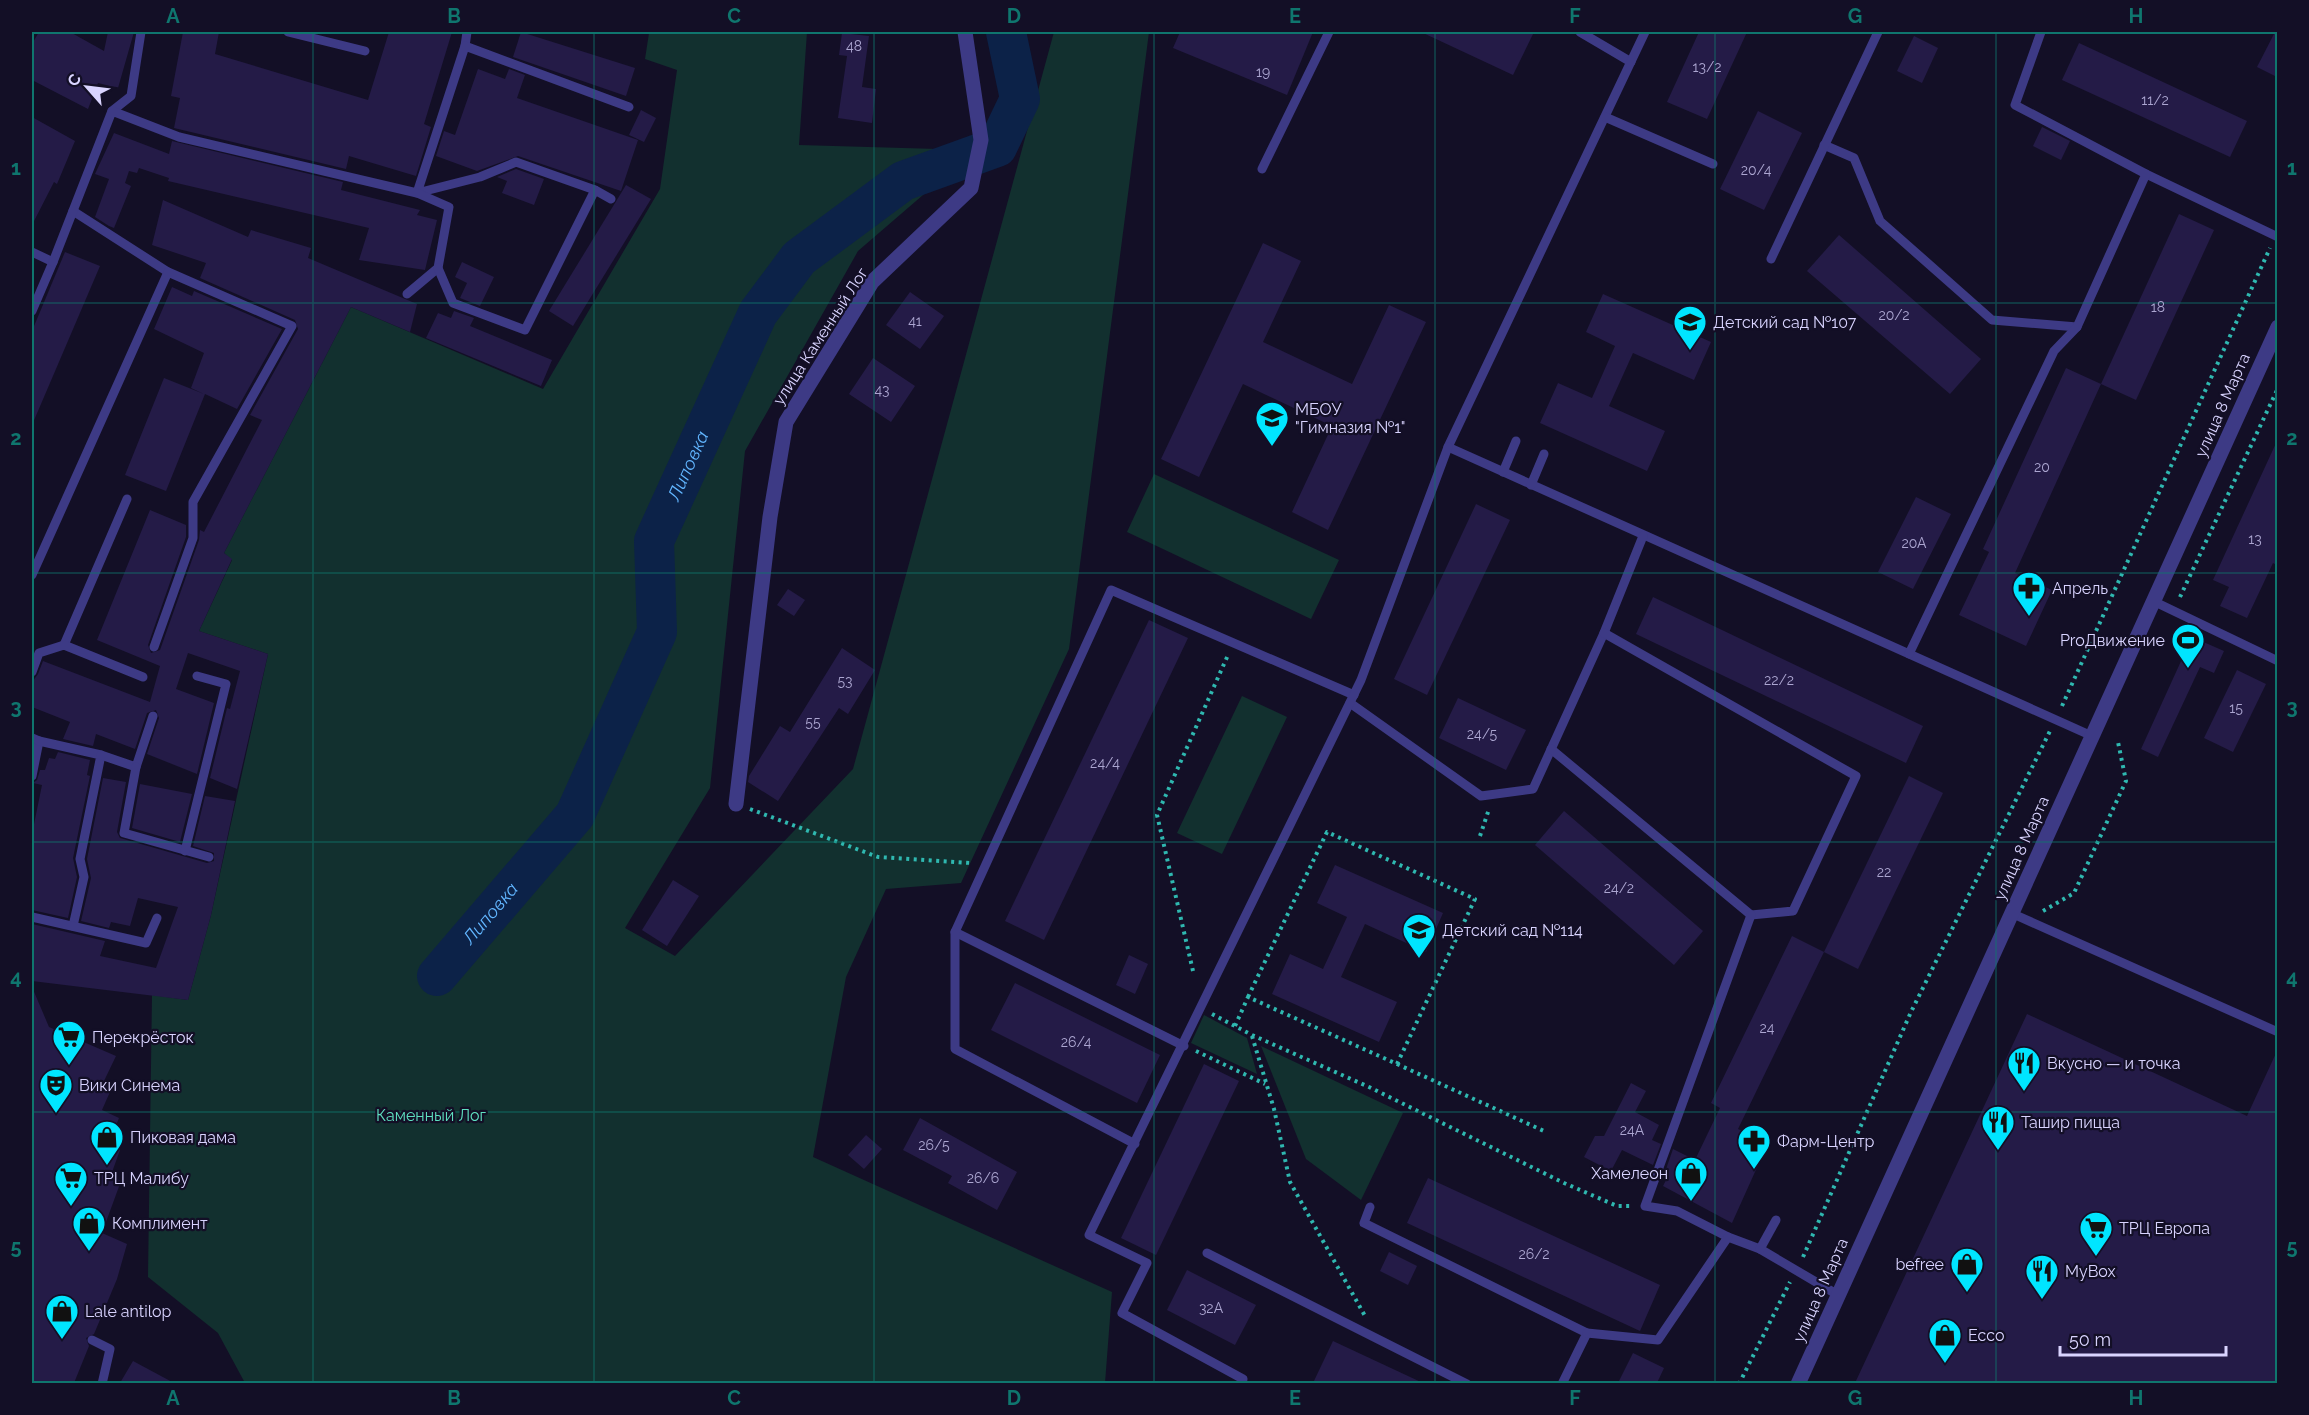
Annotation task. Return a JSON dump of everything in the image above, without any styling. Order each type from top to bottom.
[{"type":"street","name":"улица Каменный Лог","points":[[736,804],[770,517],[786,422],[872,282],[971,188],[981,140],[965,32]]},
{"type":"street","name":"улица 8 Марта","points":[[1798,1383],[2277,330]]},
{"type":"lane","points":[[32,311],[112,111],[131,96],[141,32]]},
{"type":"lane","points":[[288,32],[364,51]]},
{"type":"lane","points":[[417,193],[465,46],[467,32]]},
{"type":"lane","points":[[1262,169],[1329,32]]},
{"type":"lane","points":[[1580,32],[1630,62]]},
{"type":"lane","points":[[1246,1382],[1122,1313],[1147,1263],[1089,1235],[1184,1046],[1352,699],[1448,447],[1645,32]]},
{"type":"lane","points":[[1771,259],[1878,32]]},
{"type":"lane","points":[[2041,32],[2015,105],[2146,174],[2276,237]]},
{"type":"lane","points":[[465,46],[628,107]]},
{"type":"lane","points":[[112,111],[179,137],[417,193],[448,207],[438,268],[453,303],[525,330],[595,190]]},
{"type":"lane","points":[[1605,117],[1713,164]]},
{"type":"lane","points":[[1824,145],[1854,158],[1880,221],[1992,320],[2077,327]]},
{"type":"lane","points":[[417,193],[480,177],[516,162],[595,190],[611,199]]},
{"type":"lane","points":[[1909,654],[2054,351],[2077,327],[2146,174]]},
{"type":"lane","points":[[73,211],[168,272],[292,326],[193,502],[193,538],[154,647]]},
{"type":"lane","points":[[32,252],[53,262]]},
{"type":"lane","points":[[407,294],[438,268]]},
{"type":"lane","points":[[32,575],[168,272]]},
{"type":"lane","points":[[1503,472],[1516,441]]},
{"type":"lane","points":[[1448,447],[2092,736]]},
{"type":"lane","points":[[1531,485],[1544,454]]},
{"type":"lane","points":[[64,645],[127,500]]},
{"type":"lane","points":[[1135,1144],[956,1049],[955,932],[1112,590],[1352,699],[1481,796],[1533,789],[1604,633],[1643,536]]},
{"type":"lane","points":[[2153,601],[2277,662]]},
{"type":"lane","points":[[1551,749],[1750,915],[1793,911],[1856,776],[1604,633]]},
{"type":"lane","points":[[32,672],[39,653],[64,645],[143,677]]},
{"type":"lane","points":[[185,851],[226,684],[197,676]]},
{"type":"lane","points":[[153,716],[136,767],[124,833],[209,857]]},
{"type":"lane","points":[[32,776],[35,740],[100,755],[136,767]]},
{"type":"lane","points":[[72,926],[84,877],[80,859],[100,755]]},
{"type":"lane","points":[[2011,913],[2277,1032]]},
{"type":"lane","points":[[1750,915],[1645,1206],[1677,1211],[1728,1237],[1760,1249],[1838,1294]]},
{"type":"lane","points":[[32,917],[146,943],[157,918]]},
{"type":"lane","points":[[955,932],[1184,1046]]},
{"type":"lane","points":[[1370,1207],[1364,1223],[1587,1333],[1658,1340],[1728,1237]]},
{"type":"lane","points":[[1760,1249],[1776,1220]]},
{"type":"lane","points":[[1207,1253],[1467,1383]]},
{"type":"lane","points":[[1562,1383],[1587,1333]]},
{"type":"lane","points":[[92,1340],[110,1349],[102,1383]]},
{"type":"path","points":[[1739,1383],[1814,1234],[1911,1012],[2055,720],[2276,237]]},
{"type":"path","points":[[2173,610],[2277,388]]},
{"type":"path","points":[[1193,970],[1156,815],[1231,649]]},
{"type":"path","points":[[2027,920],[2074,894],[2126,781],[2118,741]]},
{"type":"path","points":[[1480,836],[1494,794]]},
{"type":"path","points":[[736,804],[878,857],[965,862],[985,867]]},
{"type":"path","points":[[1235,1026],[1327,832],[1475,898],[1397,1064]]},
{"type":"path","points":[[1248,997],[1544,1131]]},
{"type":"path","points":[[1201,1008],[1251,1035],[1369,1087],[1564,1183],[1617,1206],[1645,1206]]},
{"type":"path","points":[[1251,1035],[1266,1084],[1290,1182],[1379,1340]]},
{"type":"path","points":[[1184,1046],[1266,1084]]},
{"type":"green space","name":"Каменный Лог","points":[[646,32],[807,32],[799,145],[938,149],[952,170],[858,251],[745,451],[710,788],[625,928],[675,956],[853,769],[1054,32],[1149,32],[1069,649],[961,883],[886,889],[846,977],[813,1157],[1112,1292],[1105,1383],[245,1383],[218,1333],[148,1277],[152,995],[188,1000],[211,915],[268,654],[199,631],[232,560],[224,553],[351,307],[543,389],[660,189],[677,70],[645,59],[649,33]]},
{"type":"green space","points":[[1154,474],[1339,560],[1311,619],[1127,532]]},
{"type":"green space","points":[[1242,696],[1287,717],[1222,854],[1177,833]]},
{"type":"green space","points":[[1204,1015],[1247,1038],[1257,1074],[1191,1043]]},
{"type":"green space","points":[[1261,1046],[1403,1113],[1361,1200],[1306,1159]]},
{"type":"building","points":[[39,32],[70,32],[104,51],[108,32],[134,32],[118,88],[98,83],[88,109],[32,80],[32,44]]},
{"type":"building","points":[[183,32],[219,32],[215,54],[368,100],[389,32],[452,32],[424,124],[431,127],[416,176],[349,156],[346,169],[174,128],[180,98],[171,96]]},
{"type":"building","points":[[521,32],[635,68],[626,96],[513,57]]},
{"type":"building","points":[[1180,32],[1313,32],[1287,95],[1173,48]]},
{"type":"building","points":[[1421,32],[1534,32],[1513,75]]},
{"type":"building","points":[[1699,32],[1747,32],[1707,119],[1667,102]]},
{"type":"building","points":[[2277,32],[2277,77],[2257,67]]},
{"type":"building","points":[[842,33],[869,36],[862,87],[876,89],[872,123],[838,118],[847,56],[839,55]]},
{"type":"building","points":[[1914,36],[1938,48],[1922,83],[1897,71]]},
{"type":"building","points":[[2079,43],[2247,121],[2230,157],[2062,80]]},
{"type":"building","points":[[478,69],[505,79],[509,69],[525,75],[517,98],[638,140],[621,191],[518,156],[477,171],[436,156],[444,131],[455,135]]},
{"type":"building","points":[[641,110],[656,118],[644,142],[629,135]]},
{"type":"building","points":[[1758,111],[1802,133],[1764,210],[1720,189]]},
{"type":"building","points":[[32,117],[75,141],[57,184],[54,182],[32,225]]},
{"type":"building","points":[[2042,127],[2070,141],[2061,160],[2033,146]]},
{"type":"building","points":[[114,133],[169,154],[172,141],[343,182],[341,190],[420,210],[417,215],[437,220],[425,270],[359,260],[369,228],[168,181],[169,178],[139,168],[137,173],[129,171],[125,183],[131,186],[114,228],[109,226],[95,217],[109,179],[95,174]]},
{"type":"building","points":[[516,169],[544,179],[534,205],[502,193],[507,181],[497,177]]},
{"type":"building","points":[[626,185],[651,199],[573,326],[549,311]]},
{"type":"building","points":[[163,200],[248,237],[251,230],[311,248],[308,258],[417,304],[410,332],[351,307],[224,553],[232,559],[199,631],[268,654],[237,789],[210,778],[227,708],[230,709],[240,671],[188,653],[176,689],[214,703],[197,774],[147,754],[159,718],[156,710],[147,713],[135,749],[96,734],[93,746],[63,739],[70,722],[32,707],[32,682],[43,661],[150,702],[160,666],[97,640],[150,510],[186,525],[186,537],[148,645],[151,653],[160,650],[199,540],[200,530],[204,532],[262,420],[250,415],[298,329],[295,320],[200,278],[206,263],[152,245]]},
{"type":"building","points":[[2179,214],[2214,230],[2136,400],[2101,384]]},
{"type":"building","points":[[1839,235],[1981,359],[1950,394],[1807,271]]},
{"type":"building","points":[[1263,243],[1301,261],[1263,342],[1352,384],[1389,305],[1426,322],[1328,530],[1292,512],[1332,426],[1243,384],[1199,477],[1161,459]]},
{"type":"building","points":[[65,252],[100,266],[32,425],[32,331]]},
{"type":"building","points":[[462,262],[494,277],[480,306],[460,298],[467,283],[455,277]]},
{"type":"building","points":[[172,287],[192,296],[194,291],[282,329],[237,409],[205,394],[166,491],[125,475],[164,378],[204,394],[191,388],[204,353],[154,329]]},
{"type":"building","points":[[910,292],[944,316],[920,349],[886,325]]},
{"type":"building","points":[[1603,294],[1711,342],[1694,380],[1633,353],[1609,406],[1665,431],[1647,471],[1540,423],[1558,383],[1592,398],[1615,346],[1586,332]]},
{"type":"building","points":[[454,311],[474,318],[470,326],[552,360],[541,386],[426,338],[438,313],[451,318]]},
{"type":"building","points":[[873,358],[915,386],[891,422],[849,394]]},
{"type":"building","points":[[2066,368],[2101,384],[2015,573],[2052,590],[2026,646],[1959,615],[1989,552],[1983,549]]},
{"type":"building","points":[[2277,441],[2277,565],[2273,563],[2247,618],[2220,606],[2229,587],[2213,580]]},
{"type":"building","points":[[1916,497],[1951,514],[1913,589],[1878,572]]},
{"type":"building","points":[[1476,504],[1510,520],[1427,695],[1394,679]]},
{"type":"building","points":[[788,589],[805,600],[794,616],[777,605]]},
{"type":"building","points":[[1653,597],[1923,726],[1906,763],[1636,634]]},
{"type":"building","points":[[1149,620],[1188,638],[1044,940],[1005,921]]},
{"type":"building","points":[[2192,637],[2224,651],[2214,673],[2200,667],[2158,757],[2141,749]]},
{"type":"building","points":[[842,648],[875,670],[848,714],[839,708],[778,801],[748,782],[749,776],[780,726],[790,732]]},
{"type":"building","points":[[2237,670],[2266,684],[2233,752],[2204,738]]},
{"type":"building","points":[[1458,698],[1526,730],[1506,770],[1439,738]]},
{"type":"building","points":[[58,752],[90,760],[87,775],[90,776],[73,858],[77,877],[68,918],[32,910],[32,834],[42,785],[33,783],[37,780],[40,770],[45,770],[49,758],[55,759]]},
{"type":"building","points":[[1909,776],[1943,793],[1858,969],[1824,952]]},
{"type":"building","points":[[103,778],[126,782],[117,832],[120,838],[207,863],[214,861],[214,853],[193,846],[205,796],[235,801],[211,915],[188,1000],[32,981],[32,924],[105,941],[100,956],[156,968],[178,907],[138,898],[130,926],[111,922],[109,928],[81,921],[91,878],[87,859]]},
{"type":"building","points":[[140,784],[192,794],[180,842],[132,828]]},
{"type":"building","points":[[1564,811],[1703,931],[1674,965],[1535,845]]},
{"type":"building","points":[[1335,865],[1443,913],[1426,952],[1365,924],[1341,977],[1397,1002],[1379,1042],[1272,994],[1290,954],[1323,969],[1347,917],[1317,903]]},
{"type":"building","points":[[673,880],[699,896],[667,946],[642,930]]},
{"type":"building","points":[[1792,936],[1824,952],[1738,1129],[1768,1143],[1732,1223],[1663,1186],[1669,1174],[1665,1172],[1673,1149],[1695,1160],[1720,1108],[1711,1103]]},
{"type":"building","points":[[1129,955],[1148,964],[1135,994],[1116,985]]},
{"type":"building","points":[[1015,983],[1160,1055],[1137,1103],[991,1030]]},
{"type":"building","name":"ТРЦ Малибу","points":[[32,987],[49,1027],[116,1056],[104,1081],[113,1085],[102,1110],[119,1118],[108,1145],[120,1150],[111,1175],[121,1181],[102,1233],[127,1244],[117,1279],[94,1334],[86,1338],[89,1346],[74,1383],[32,1383]]},
{"type":"building","name":"ТРЦ Европа","points":[[2027,1014],[2247,1116],[2277,1051],[2277,1383],[1855,1383]]},
{"type":"building","points":[[1204,1064],[1239,1081],[1156,1255],[1121,1238]]},
{"type":"building","points":[[1631,1083],[1646,1091],[1635,1112],[1659,1125],[1652,1140],[1661,1144],[1653,1165],[1622,1150],[1611,1171],[1584,1157],[1595,1136],[1604,1136]]},
{"type":"building","points":[[920,1118],[1017,1172],[997,1210],[948,1183],[952,1176],[903,1150]]},
{"type":"building","points":[[866,1135],[882,1149],[864,1169],[848,1155]]},
{"type":"building","points":[[1428,1178],[1660,1285],[1640,1331],[1407,1223]]},
{"type":"building","points":[[1389,1252],[1417,1266],[1408,1285],[1380,1271]]},
{"type":"building","points":[[1187,1270],[1256,1305],[1235,1345],[1167,1310]]},
{"type":"building","points":[[1333,1341],[1423,1383],[1313,1383]]},
{"type":"building","points":[[1633,1353],[1664,1368],[1657,1383],[1618,1383]]},
{"type":"building","points":[[133,1361],[174,1383],[120,1383]]},
{"type":"waterway","name":"Липовка","points":[[437,976],[575,815],[657,632],[654,541],[758,313],[799,258],[903,181],[997,147],[1020,99],[1006,32]]},
{"type":"place","name":"Детский сад №107","points":[[1690,351]]},
{"type":"place","name":"МБОУ \"Гимназия №1\"","points":[[1272,447]]},
{"type":"place","name":"Апрель","points":[[2029,617]]},
{"type":"place","name":"ProДвижение","points":[[2188,669]]},
{"type":"place","name":"Детский сад №114","points":[[1419,959]]},
{"type":"place","name":"Перекрёсток","points":[[69,1066]]},
{"type":"place","name":"Вкусно — и точка","points":[[2024,1092]]},
{"type":"place","name":"Вики Синема","points":[[56,1114]]},
{"type":"place","name":"Ташир пицца","points":[[1998,1151]]},
{"type":"place","name":"Пиковая дама","points":[[107,1166]]},
{"type":"place","name":"Фарм-Центр","points":[[1754,1170]]},
{"type":"place","name":"Хамелеон","points":[[1691,1202]]},
{"type":"place","name":"ТРЦ Малибу","points":[[71,1207]]},
{"type":"place","name":"Комплимент","points":[[89,1252]]},
{"type":"place","name":"ТРЦ Европа","points":[[2096,1257]]},
{"type":"place","name":"befree","points":[[1967,1293]]},
{"type":"place","name":"MyBox","points":[[2042,1300]]},
{"type":"place","name":"Lale antilop","points":[[62,1340]]},
{"type":"place","name":"Ecco","points":[[1945,1364]]}]
